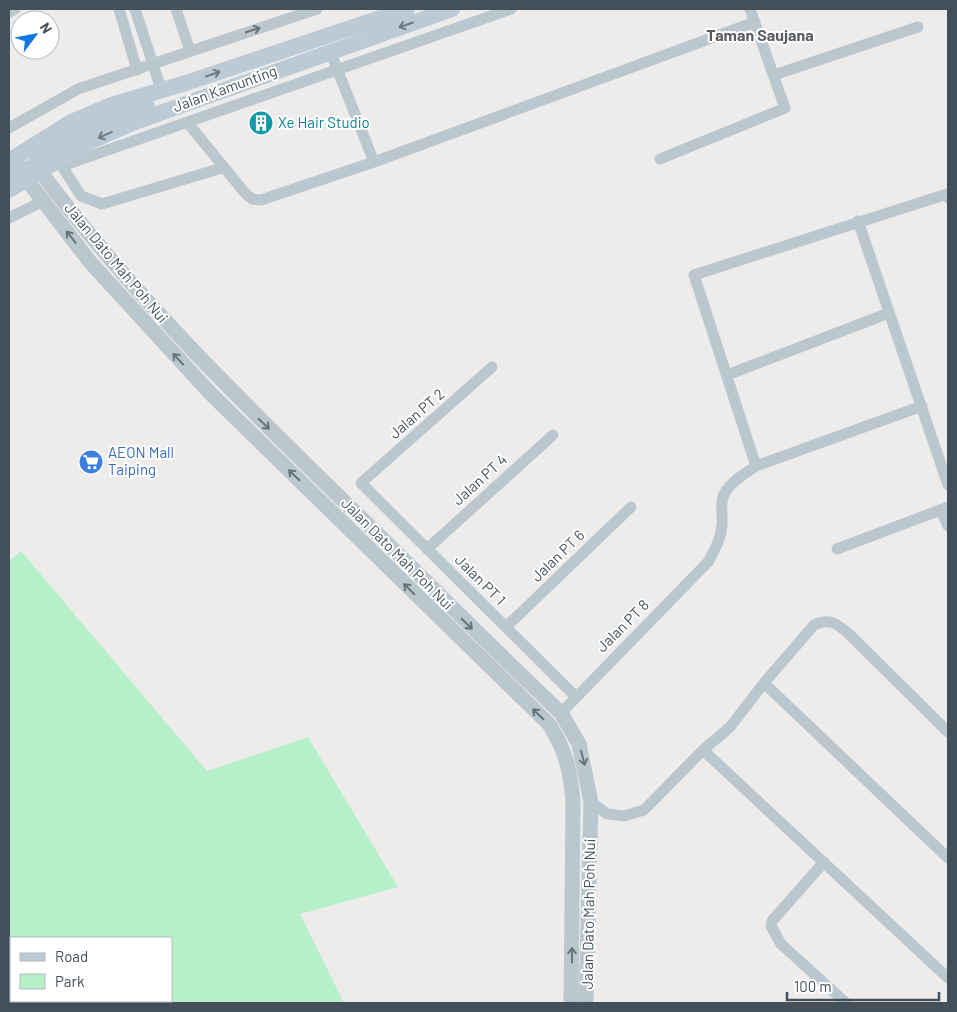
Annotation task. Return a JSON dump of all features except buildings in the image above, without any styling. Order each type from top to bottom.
[{"type":"main road","name":"Jalan Kamunting","points":[[9,161],[87,114],[407,9]]},
{"type":"main road","name":"Jalan Kamunting","points":[[9,190],[32,173],[88,143],[134,122],[452,9]]},
{"type":"main road","points":[[9,175],[20,169],[32,173],[47,152],[77,135],[170,95],[186,83]]},
{"type":"street","points":[[9,12],[15,9]]},
{"type":"street","points":[[119,9],[137,70]]},
{"type":"street","points":[[135,9],[161,89]]},
{"type":"street","points":[[176,9],[190,51]]},
{"type":"street","points":[[9,128],[78,89],[317,9]]},
{"type":"street","points":[[222,168],[102,204],[81,196],[62,166],[511,9]]},
{"type":"street","points":[[660,160],[785,108],[750,9]]},
{"type":"street","points":[[187,122],[222,168],[245,193],[252,199],[261,200],[374,162],[754,22]]},
{"type":"street","points":[[774,75],[918,27]]},
{"type":"street","points":[[330,51],[374,162]]},
{"type":"street","name":"Jalan Dato Mah Poh Nui","points":[[32,173],[43,201],[115,292],[211,394],[548,724],[567,761],[573,800],[571,1003]]},
{"type":"street","name":"Jalan Dato Mah Poh Nui","points":[[32,173],[133,288],[229,390],[564,719],[579,744],[591,802],[586,1003]]},
{"type":"street","points":[[756,466],[694,275],[947,194],[948,198]]},
{"type":"street","points":[[9,218],[43,201]]},
{"type":"street","points":[[858,221],[948,485]]},
{"type":"street","points":[[727,375],[889,313]]},
{"type":"street","name":"Jalan PT 2","points":[[361,484],[492,367]]},
{"type":"street","name":"Jalan PT 8","points":[[564,719],[576,697],[708,562],[717,546],[722,527],[722,504],[725,492],[734,481],[756,466],[922,406]]},
{"type":"street","name":"Jalan PT 4","points":[[427,549],[553,435]]},
{"type":"street","name":"Jalan PT 1","points":[[361,484],[576,697]]},
{"type":"street","name":"Jalan PT 6","points":[[506,627],[631,507]]},
{"type":"street","points":[[837,549],[945,509],[948,526]]},
{"type":"street","points":[[591,802],[607,814],[624,816],[644,810],[703,750],[730,727],[764,683],[814,625],[824,620],[836,623],[948,732]]},
{"type":"street","points":[[764,683],[948,858]]},
{"type":"street","points":[[555,735],[564,719]]},
{"type":"street","points":[[703,750],[948,978]]},
{"type":"street","points":[[591,821],[607,814]]},
{"type":"street","points":[[824,862],[772,921],[771,926],[781,944],[846,1003]]},
{"type":"green space","points":[[21,551],[207,771],[308,737],[398,887],[300,914],[344,1003],[9,1003],[9,561]]},
{"type":"place","name":"Xe Hair Studio","points":[[261,123]]},
{"type":"place","name":"AEON Mall Taiping","points":[[91,462]]},
{"type":"district","name":"Taman Saujana","points":[[760,35]]}]
